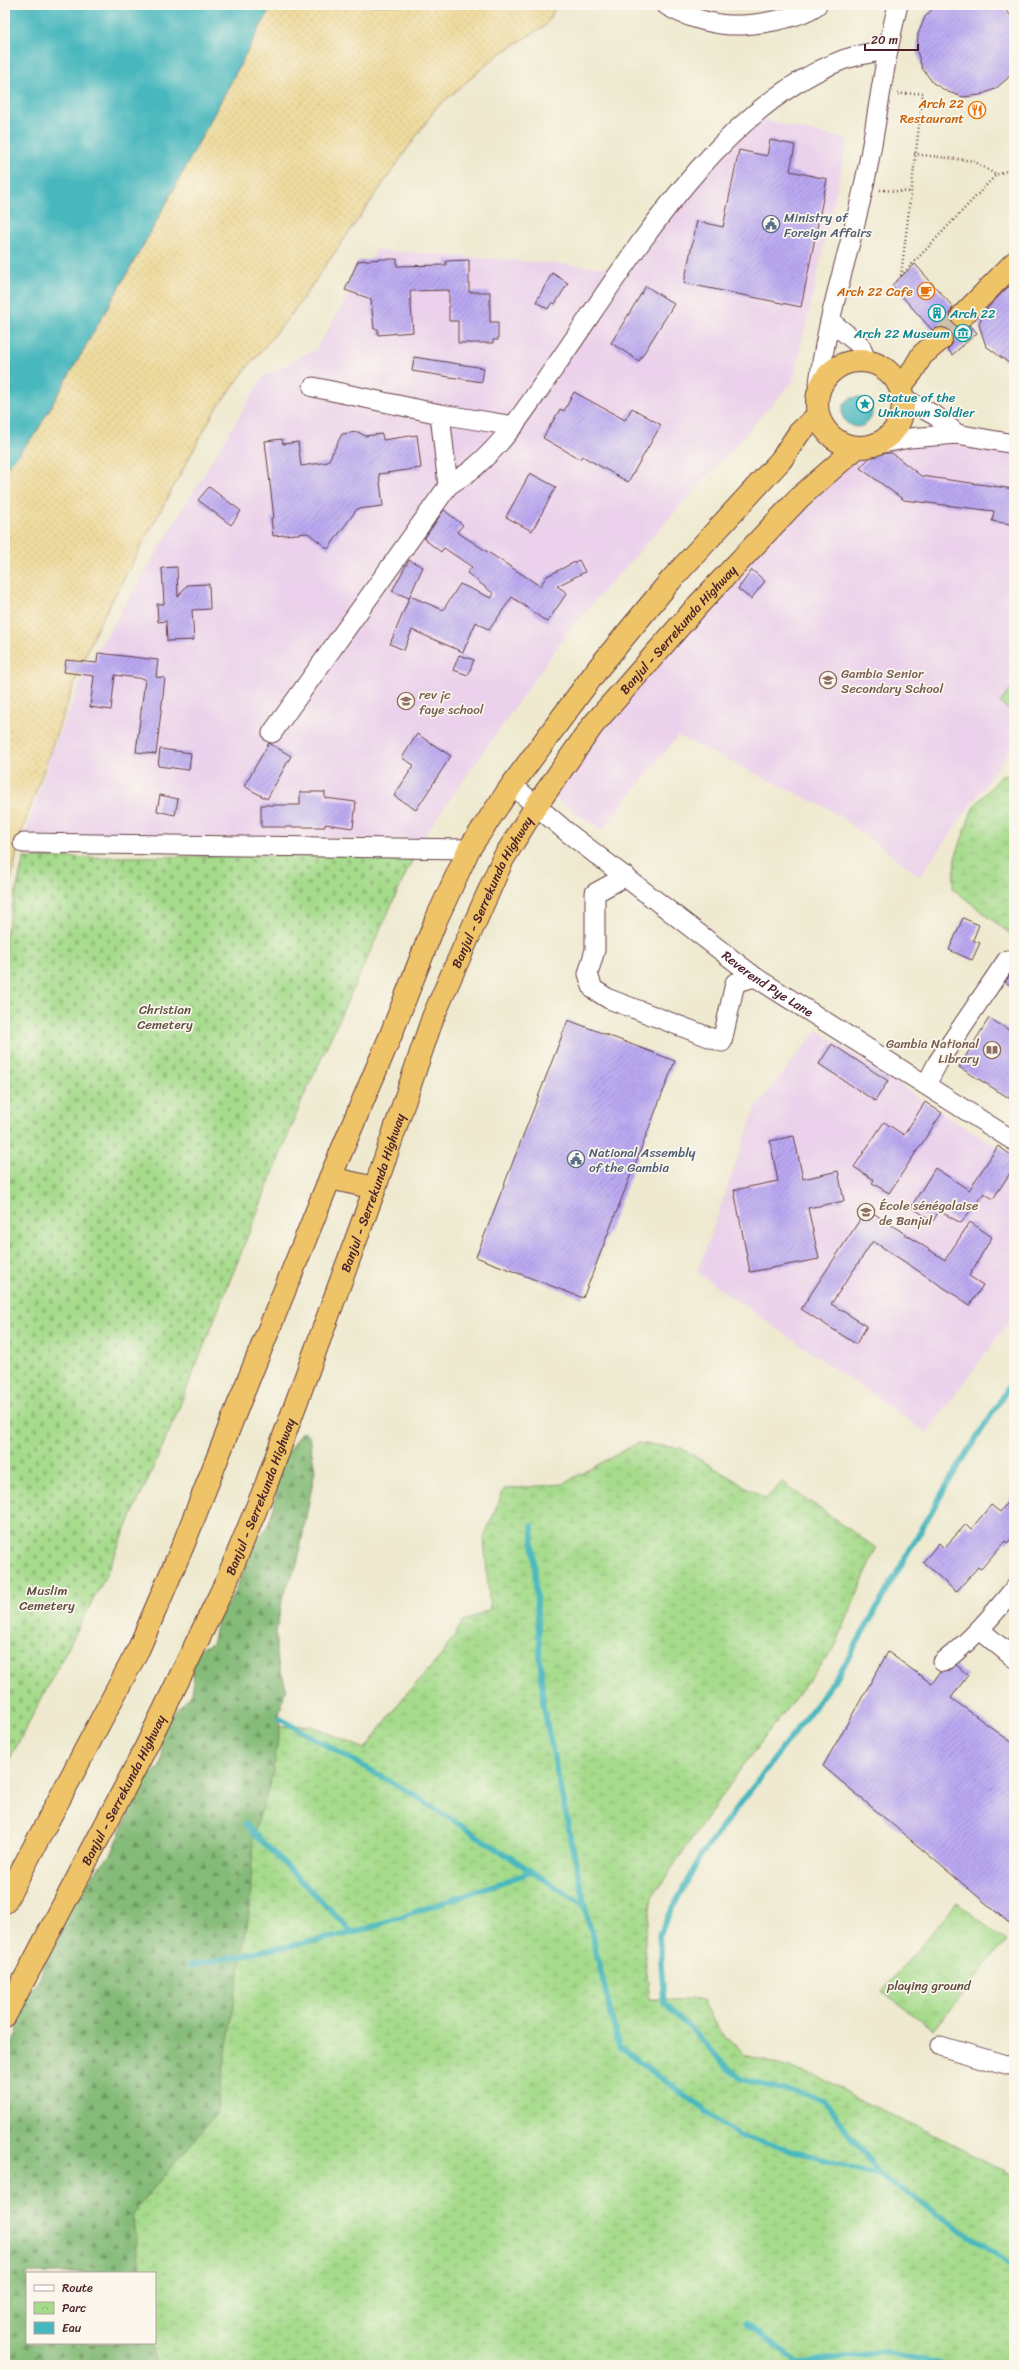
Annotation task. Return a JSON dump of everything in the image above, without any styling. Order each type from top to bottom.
[{"type":"highway","points":[[962,316],[1014,263]]},
{"type":"highway","points":[[818,404],[826,431],[839,442],[856,448],[878,444],[893,432],[898,425],[901,416],[901,392],[922,355],[941,339]]},
{"type":"highway","points":[[5,1902],[139,1648],[184,1543],[330,1178],[390,1038],[436,920],[469,849],[512,785],[600,666],[671,580],[781,460],[818,404],[827,377],[842,365],[854,361],[876,365],[896,362],[922,355]]},
{"type":"highway","points":[[876,365],[901,392]]},
{"type":"highway","name":"Banjul - Serrekunda Highway","points":[[5,2016],[143,1753],[226,1582],[266,1485],[375,1188],[433,1017],[503,859],[536,806],[593,725],[699,604],[800,497],[856,448]]},
{"type":"highway","points":[[330,1178],[375,1188]]},
{"type":"street","points":[[666,5],[692,17],[730,25],[766,22],[793,16],[807,12],[817,5]]},
{"type":"street","points":[[818,404],[820,364],[864,188],[886,50],[898,5]]},
{"type":"street","points":[[272,733],[448,486],[476,467],[514,426],[671,202],[714,152],[759,110],[803,80],[840,61],[886,50]]},
{"type":"street","points":[[830,321],[860,345],[876,365]]},
{"type":"street","points":[[313,387],[440,414],[514,426]]},
{"type":"street","points":[[901,392],[936,416],[957,434]]},
{"type":"street","points":[[440,414],[448,486]]},
{"type":"street","points":[[878,444],[910,438],[957,434],[1014,444]]},
{"type":"street","name":"Reverend Pye Lane","points":[[512,785],[536,806],[755,977],[1014,1141]]},
{"type":"street","points":[[23,843],[469,849]]},
{"type":"street","points":[[626,876],[595,893],[595,950],[588,974],[593,989],[609,998],[722,1042],[735,983],[755,977]]},
{"type":"street","points":[[926,1085],[938,1062],[1007,960]]},
{"type":"street","points":[[943,1662],[965,1645],[980,1630],[1014,1589]]},
{"type":"street","points":[[980,1630],[1014,1658]]},
{"type":"street","points":[[940,2046],[1006,2065],[1014,2064]]},
{"type":"path","points":[[879,96],[923,93],[914,154],[901,276],[996,175],[1014,168]]},
{"type":"path","points":[[914,154],[974,161],[996,175]]},
{"type":"path","points":[[864,188],[910,192]]},
{"type":"shaded area","points":[[759,119],[848,140],[793,381],[572,626],[422,839],[25,836],[51,752],[89,664],[263,377],[317,348],[376,250],[625,269],[700,177]]},
{"type":"shaded area","name":"Gambia Senior Secondary School","points":[[925,442],[978,443],[1014,450],[1014,744],[920,876],[829,809],[678,736],[602,830],[551,796],[685,624],[844,463],[887,446]]},
{"type":"shaded area","name":"École sénégalaise de Banjul","points":[[818,1030],[932,1107],[1014,1157],[1014,1315],[927,1433],[696,1272],[699,1268],[756,1107]]},
{"type":"green space","points":[[1014,685],[1014,713],[1000,703]]},
{"type":"green space","points":[[1001,776],[1014,776],[1014,937],[953,889],[955,858],[973,808]]},
{"type":"green space","name":"Christian Cemetery","points":[[415,854],[303,1098],[175,1418],[103,1581],[5,1768],[5,938],[24,858]]},
{"type":"green space","points":[[305,1432],[309,1436],[315,1470],[297,1565],[283,1595],[276,1632],[276,1656],[286,1687],[279,1715],[280,1727],[272,1777],[253,1837],[250,1908],[216,2114],[132,2214],[141,2272],[26,2272],[26,2344],[152,2344],[155,2365],[5,2365],[5,2058],[16,2035],[27,1993],[41,1977],[45,1955],[72,1905],[98,1868],[112,1853],[142,1781],[159,1768],[162,1758],[161,1741],[164,1724],[192,1693],[194,1682],[192,1670],[199,1649],[209,1645],[213,1641],[217,1619],[230,1601],[258,1539],[268,1525],[274,1507],[276,1491],[274,1480],[277,1469],[300,1433]]},
{"type":"green space","points":[[638,1443],[681,1448],[766,1499],[782,1482],[876,1548],[836,1645],[742,1767],[652,1897],[644,1948],[650,1999],[703,2000],[717,2028],[745,2055],[821,2077],[864,2102],[919,2127],[1014,2176],[1014,2365],[155,2365],[152,2344],[156,2344],[156,2272],[141,2272],[132,2214],[216,2114],[250,1908],[253,1837],[272,1777],[280,1727],[309,1725],[365,1749],[403,1698],[441,1656],[463,1622],[490,1609],[484,1537],[504,1489],[562,1484]]},
{"type":"green space","name":"playing ground","points":[[957,1903],[1006,1940],[934,2030],[882,1992]]},
{"type":"sand","points":[[272,5],[557,5],[546,25],[498,55],[436,108],[291,315],[246,369],[214,412],[97,628],[79,670],[23,828],[5,903],[5,469],[36,433],[153,228]]},
{"type":"water","points":[[5,5],[272,5],[153,228],[36,433],[5,469]]},
{"type":"water","points":[[857,397],[868,401],[872,412],[868,423],[857,427],[846,423],[842,412],[846,401]]},
{"type":"building","points":[[936,5],[1001,5],[1012,17],[1014,23],[1014,68],[1007,79],[995,89],[980,95],[963,97],[948,92],[933,83],[922,68],[917,51],[918,34],[925,17]]},
{"type":"building","name":"Ministry of Foreign Affairs","points":[[770,140],[795,145],[790,171],[827,179],[801,307],[684,283],[697,221],[723,227],[739,150],[767,156]]},
{"type":"building","points":[[397,259],[397,266],[446,265],[446,261],[469,260],[469,292],[490,292],[490,322],[498,322],[498,340],[493,340],[493,343],[458,343],[458,321],[449,321],[449,290],[410,291],[413,332],[378,335],[378,329],[374,329],[371,299],[345,290],[358,261]]},
{"type":"building","name":"Arch 22","points":[[915,264],[953,307],[950,313],[953,325],[959,328],[970,325],[977,333],[952,355],[948,349],[953,343],[953,336],[950,331],[939,327],[932,330],[892,285]]},
{"type":"building","points":[[552,273],[568,283],[555,304],[552,302],[548,309],[536,302]]},
{"type":"building","points":[[1014,285],[1014,367],[986,346],[979,325],[983,313],[1007,288]]},
{"type":"building","points":[[646,286],[674,304],[639,361],[611,343]]},
{"type":"building","points":[[414,357],[484,368],[482,382],[412,371]]},
{"type":"building","points":[[574,392],[625,420],[632,408],[661,425],[628,482],[582,456],[580,459],[543,438],[560,409],[564,411]]},
{"type":"building","points":[[358,432],[365,436],[382,434],[383,440],[417,435],[421,468],[379,474],[383,506],[357,509],[328,549],[308,533],[273,536],[271,518],[274,518],[265,441],[282,439],[283,444],[298,442],[301,466],[328,462],[342,434]]},
{"type":"building","points":[[892,453],[921,476],[1014,489],[1010,524],[992,521],[994,511],[904,500],[860,468],[873,454]]},
{"type":"building","points":[[530,473],[556,487],[532,531],[506,517]]},
{"type":"building","points":[[209,487],[241,511],[231,525],[198,500]]},
{"type":"building","points":[[444,510],[463,525],[457,532],[540,586],[547,576],[579,560],[585,572],[557,586],[567,593],[547,622],[512,597],[489,630],[476,622],[463,652],[412,630],[404,650],[390,644],[410,596],[443,610],[460,584],[491,598],[494,594],[467,573],[472,567],[444,548],[441,552],[424,539]]},
{"type":"building","points":[[409,560],[423,567],[409,598],[392,591]]},
{"type":"building","points":[[177,567],[178,597],[187,585],[209,584],[210,609],[192,610],[194,640],[167,641],[166,621],[158,622],[157,604],[164,604],[162,568]]},
{"type":"building","points":[[752,570],[765,581],[751,599],[738,589]]},
{"type":"building","points":[[98,653],[158,660],[156,677],[165,678],[156,754],[136,752],[145,679],[115,675],[111,710],[90,707],[94,676],[64,672],[66,660],[97,663]]},
{"type":"building","points":[[459,655],[474,660],[468,675],[453,670]]},
{"type":"building","points":[[417,734],[451,756],[416,810],[394,796],[414,765],[402,758]]},
{"type":"building","points":[[269,743],[291,756],[267,799],[244,786]]},
{"type":"building","points":[[160,749],[191,753],[189,770],[158,766]]},
{"type":"building","points":[[300,792],[325,792],[325,798],[356,802],[353,828],[325,824],[325,827],[261,827],[261,805],[300,805]]},
{"type":"building","points":[[160,795],[178,799],[175,815],[157,811]]},
{"type":"building","points":[[963,918],[979,925],[973,940],[980,943],[972,960],[949,950]]},
{"type":"building","points":[[1014,969],[1014,988],[1005,982]]},
{"type":"building","name":"Gambia National Library","points":[[989,1018],[1014,1033],[1014,1101],[959,1067]]},
{"type":"building","name":"National Assembly of the Gambia","points":[[568,1020],[675,1061],[583,1298],[476,1257]]},
{"type":"building","points":[[832,1044],[888,1081],[875,1101],[819,1064]]},
{"type":"building","points":[[925,1102],[942,1113],[889,1193],[872,1183],[874,1180],[854,1167],[884,1122],[904,1135]]},
{"type":"building","points":[[794,1136],[803,1179],[838,1171],[844,1201],[808,1208],[819,1259],[750,1272],[734,1190],[778,1181],[770,1141]]},
{"type":"building","points":[[998,1146],[1014,1157],[1014,1167],[993,1199],[984,1193],[961,1223],[939,1211],[933,1221],[911,1207],[935,1168],[969,1190]]},
{"type":"building","points":[[867,1209],[945,1260],[970,1222],[992,1237],[969,1276],[983,1285],[970,1305],[873,1241],[831,1304],[867,1326],[856,1344],[801,1309]]},
{"type":"building","points":[[1014,1493],[1014,1536],[1007,1543],[1005,1541],[981,1569],[978,1567],[956,1592],[923,1562],[939,1543],[944,1548],[966,1524],[971,1529],[991,1505],[1000,1512]]},
{"type":"building","points":[[888,1652],[932,1684],[940,1672],[949,1671],[956,1665],[968,1675],[951,1698],[1014,1744],[1014,1927],[823,1766]]},
{"type":"waterway","points":[[881,2176],[824,2100],[740,2079],[664,2003],[659,1934],[701,1855],[839,1674],[948,1483],[1014,1379]]},
{"type":"waterway","points":[[532,1525],[543,1705],[585,1906],[619,2047],[738,2135],[881,2176],[1004,2259],[1014,2269]]},
{"type":"waterway","points":[[280,1719],[414,1795],[585,1906]]},
{"type":"waterway","points":[[245,1824],[353,1933]]},
{"type":"waterway","points":[[189,1966],[353,1933],[532,1872]]},
{"type":"waterway","points":[[744,2323],[798,2363],[883,2352],[949,2365]]},
{"type":"tunnel","points":[[941,339],[962,316]]},
{"type":"place","name":"Arch 22 Restaurant","points":[[977,110]]},
{"type":"place","name":"Ministry of Foreign Affairs","points":[[771,224]]},
{"type":"place","name":"Arch 22 Cafe","points":[[926,291]]},
{"type":"place","name":"Arch 22","points":[[937,313]]},
{"type":"place","name":"Arch 22 Museum","points":[[963,333]]},
{"type":"place","name":"Statue of the Unknown Soldier","points":[[865,404]]},
{"type":"place","name":"Gambia Senior Secondary School","points":[[828,680]]},
{"type":"place","name":"rev jc faye school","points":[[406,701]]},
{"type":"place","name":"Gambia National Library","points":[[992,1050]]},
{"type":"place","name":"National Assembly of the Gambia","points":[[576,1159]]},
{"type":"place","name":"École sénégalaise de Banjul","points":[[866,1212]]},
{"type":"park label","name":"Muslim Cemetery","points":[[47,1598]]}]
